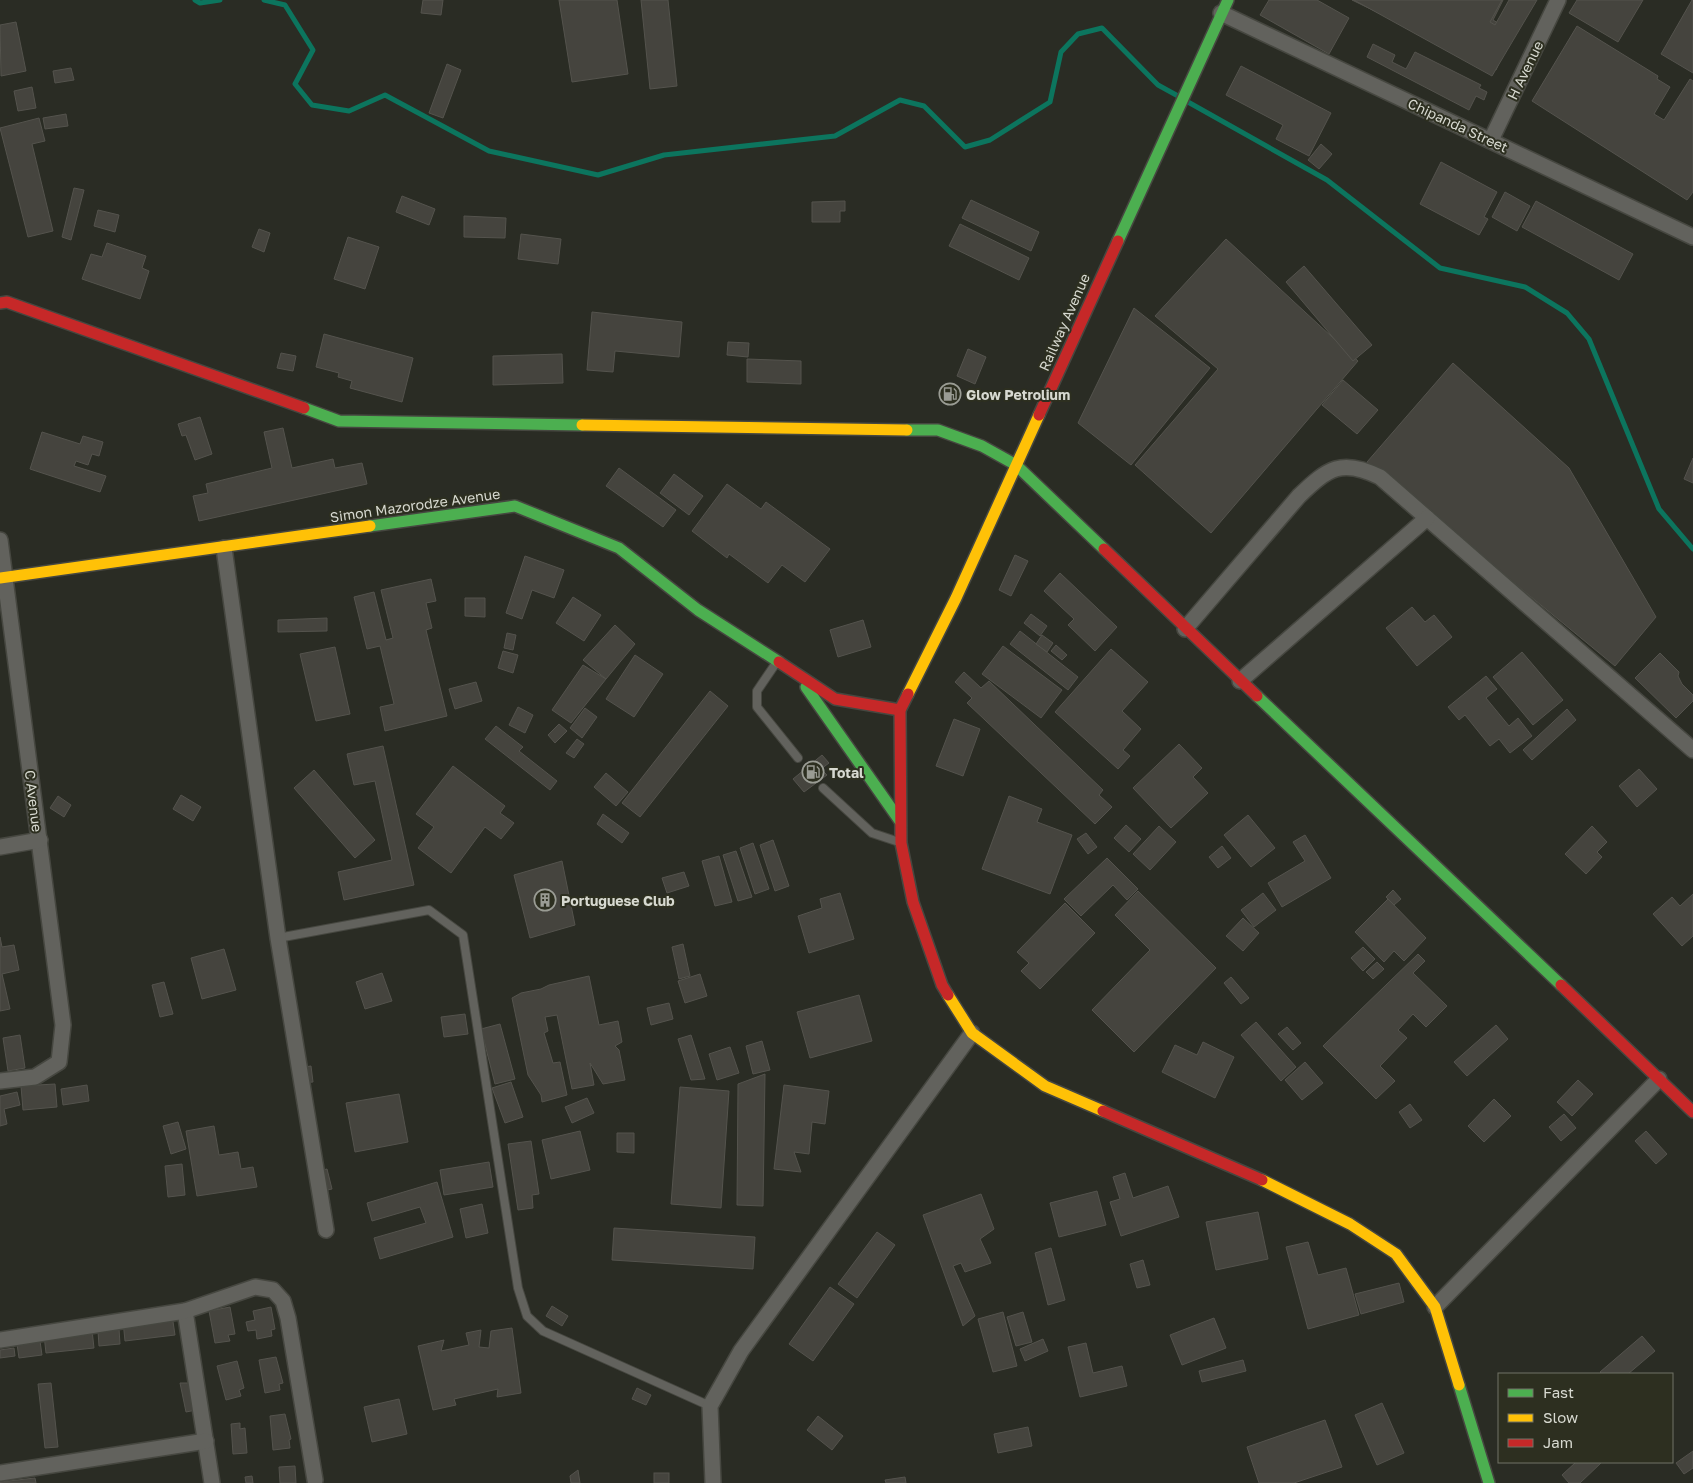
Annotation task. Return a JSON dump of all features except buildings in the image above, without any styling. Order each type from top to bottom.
[{"type":"street","name":"H Avenue","points":[[1491,140],[1558,0]]},
{"type":"street","name":"Chipanda Street","points":[[1225,7],[1491,140],[1693,237]]},
{"type":"street","name":"Railway Avenue","points":[[900,710],[956,598],[1225,7]]},
{"type":"street","points":[[0,303],[7,302],[339,421],[938,430],[982,446],[1016,465],[1240,682],[1693,1112]]},
{"type":"street","points":[[1185,629],[1299,496],[1317,478],[1344,466],[1362,468],[1380,477],[1693,750]]},
{"type":"street","name":"Simon Mazorodze Avenue","points":[[3,578],[515,506],[620,548],[698,610],[835,699],[900,710]]},
{"type":"street","points":[[1240,682],[1427,518]]},
{"type":"street","name":"C Avenue","points":[[0,540],[3,578],[40,840],[63,1025],[59,1062],[35,1077],[0,1081]]},
{"type":"street","points":[[224,548],[278,938],[326,1230]]},
{"type":"street","points":[[796,675],[839,731],[900,821]]},
{"type":"street","points":[[900,710],[901,843],[912,902],[942,985],[972,1033],[1045,1086],[1277,1187],[1350,1224],[1396,1254],[1435,1307],[1489,1483]]},
{"type":"street","points":[[0,847],[40,840]]},
{"type":"street","points":[[713,1483],[710,1406],[741,1351],[972,1033]]},
{"type":"street","points":[[1435,1307],[1659,1079]]},
{"type":"street","points":[[0,1340],[184,1311],[255,1287],[272,1290],[283,1301],[288,1318],[316,1480]]},
{"type":"street","points":[[184,1311],[212,1483]]},
{"type":"street","points":[[0,1473],[206,1441]]},
{"type":"lane","points":[[777,661],[757,691],[756,707],[798,758]]},
{"type":"lane","points":[[823,788],[872,833],[901,843]]},
{"type":"lane","points":[[278,938],[429,910],[463,935],[518,1288],[527,1316],[543,1331],[710,1406]]},
{"type":"waterway","points":[[195,0],[200,3],[220,0]]},
{"type":"waterway","points":[[264,0],[285,5],[313,50],[295,84],[312,105],[349,111],[385,95],[489,151],[598,175],[664,155],[835,136],[900,100],[924,106],[965,147],[990,140],[1050,102],[1061,52],[1078,34],[1102,28],[1158,85],[1178,96]]},
{"type":"waterway","points":[[1188,102],[1327,180],[1440,268],[1525,287],[1567,313],[1589,339],[1659,509],[1693,549]]},
{"type":"traffic: fast","points":[[1118,241],[1228,0]]},
{"type":"traffic: fast","points":[[304,408],[339,421],[582,425]]},
{"type":"traffic: fast","points":[[907,430],[938,430],[982,446],[1016,465],[1104,549]]},
{"type":"traffic: fast","points":[[370,526],[515,506],[619,548],[698,610],[779,662]]},
{"type":"traffic: fast","points":[[806,687],[900,821]]},
{"type":"traffic: fast","points":[[1257,696],[1561,985]]},
{"type":"traffic: fast","points":[[1459,1385],[1489,1483]]},
{"type":"traffic: slow","points":[[908,694],[956,598],[1039,415]]},
{"type":"traffic: slow","points":[[582,425],[907,430]]},
{"type":"traffic: slow","points":[[0,578],[370,526]]},
{"type":"traffic: slow","points":[[948,995],[972,1033],[1045,1086],[1103,1111]]},
{"type":"traffic: slow","points":[[1262,1180],[1350,1224],[1396,1254],[1435,1307],[1459,1385]]},
{"type":"traffic: jam","points":[[1039,415],[1118,241]]},
{"type":"traffic: jam","points":[[0,303],[7,302],[304,408]]},
{"type":"traffic: jam","points":[[1104,549],[1257,696]]},
{"type":"traffic: jam","points":[[779,662],[835,699],[900,710]]},
{"type":"traffic: jam","points":[[908,694],[900,710],[901,843],[913,902],[942,985],[948,995]]},
{"type":"traffic: jam","points":[[1561,985],[1693,1112]]},
{"type":"traffic: jam","points":[[1103,1111],[1262,1180]]},
{"type":"place","name":"Glow Petrolium","points":[[950,394]]},
{"type":"place","name":"Total","points":[[813,772]]},
{"type":"place","name":"Portuguese Club","points":[[545,900]]}]
